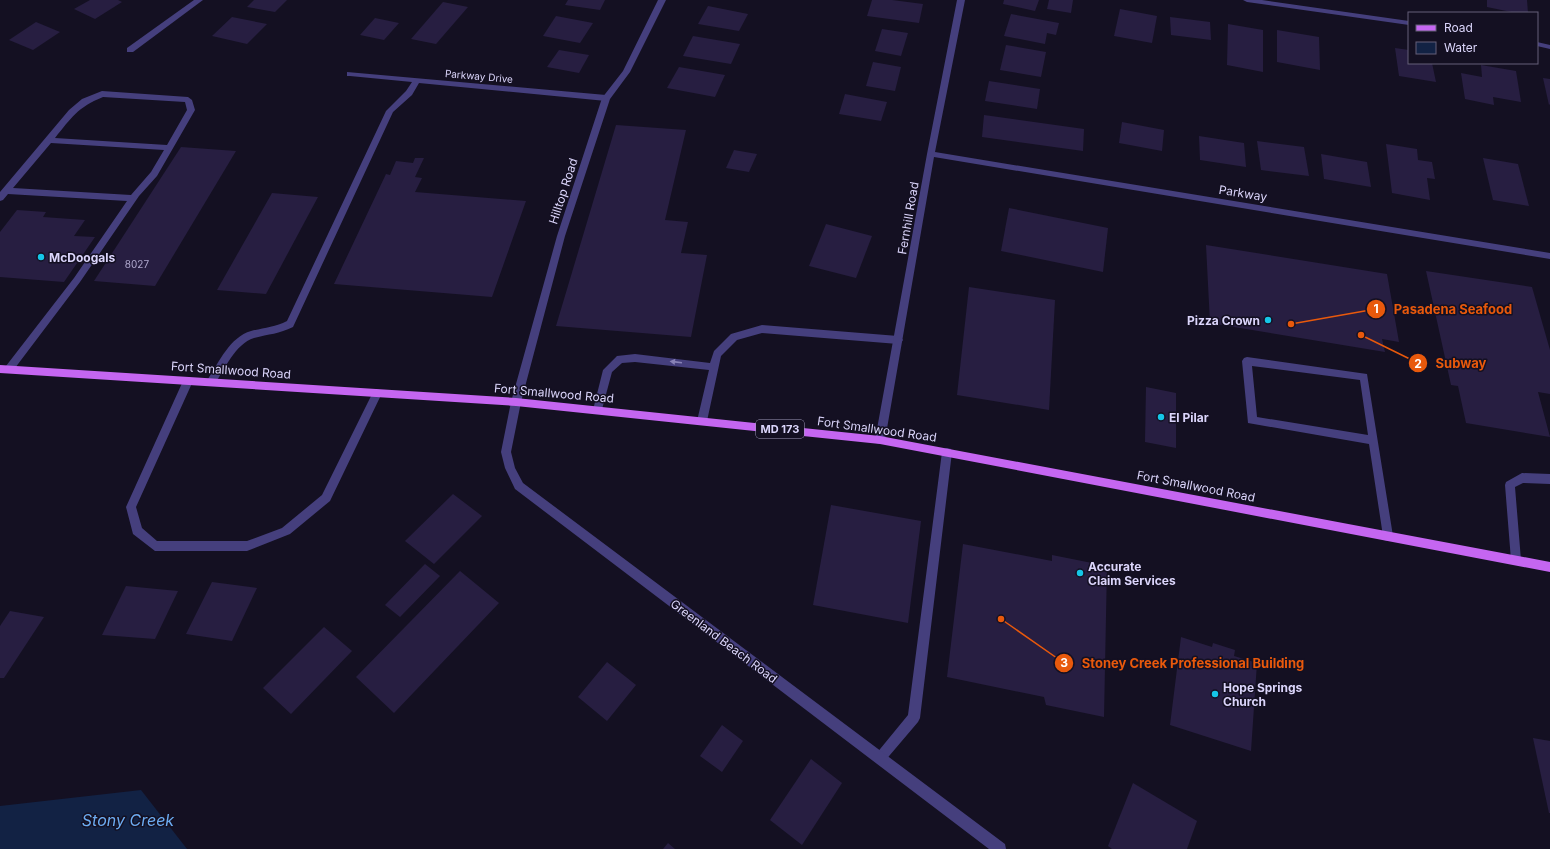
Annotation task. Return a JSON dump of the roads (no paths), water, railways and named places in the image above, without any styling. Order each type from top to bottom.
[{"type":"main road","name":"Fort Smallwood Road","points":[[4,369],[516,402],[880,440],[1550,567]]},
{"type":"street","points":[[130,50],[199,0]]},
{"type":"street","name":"Hilltop Road","points":[[516,402],[561,236],[606,98],[626,72],[662,0]]},
{"type":"street","name":"Fernhill Road","points":[[880,440],[931,154],[961,0]]},
{"type":"street","points":[[1247,0],[1408,23]]},
{"type":"street","points":[[1538,44],[1550,47]]},
{"type":"street","name":"Parkway Drive","points":[[350,74],[606,98]]},
{"type":"street","points":[[211,382],[237,343],[251,335],[278,330],[290,324],[390,111],[409,93],[417,80]]},
{"type":"street","points":[[3,195],[72,112],[85,101],[102,94],[188,100],[191,110],[154,174],[134,198],[77,280],[4,369]]},
{"type":"street","points":[[49,140],[169,148]]},
{"type":"street","name":"Parkway","points":[[931,154],[1550,256]]},
{"type":"street","points":[[3,195],[134,198]]},
{"type":"street","points":[[702,421],[718,354],[734,337],[762,330],[898,340]]},
{"type":"street","points":[[598,410],[608,370],[620,359],[635,358],[714,367]]},
{"type":"street","points":[[1374,440],[1252,420],[1247,361],[1364,377],[1374,440],[1388,536]]},
{"type":"street","points":[[188,381],[131,507],[137,531],[154,546],[247,546],[286,531],[326,498],[378,393]]},
{"type":"street","name":"Greenland Beach Road","points":[[516,402],[506,452],[510,468],[519,486],[1000,849]]},
{"type":"street","points":[[880,758],[914,718],[947,452]]},
{"type":"street","points":[[1516,560],[1510,485],[1522,478],[1550,479]]},
{"type":"water","name":"Stony Creek","points":[[141,790],[187,849],[0,849],[0,806]]},
{"type":"place","name":"McDoogals","points":[[41,257]]},
{"type":"place","name":"Pizza Crown","points":[[1268,320]]},
{"type":"place","name":"Pasadena Seafood","points":[[1291,324]]},
{"type":"place","name":"Subway","points":[[1361,335]]},
{"type":"place","name":"El Pilar","points":[[1161,417]]},
{"type":"place","name":"Accurate Claim Services","points":[[1080,573]]},
{"type":"place","name":"Stoney Creek Professional Building","points":[[1001,619]]},
{"type":"place","name":"Hope Springs Church","points":[[1215,694]]}]
